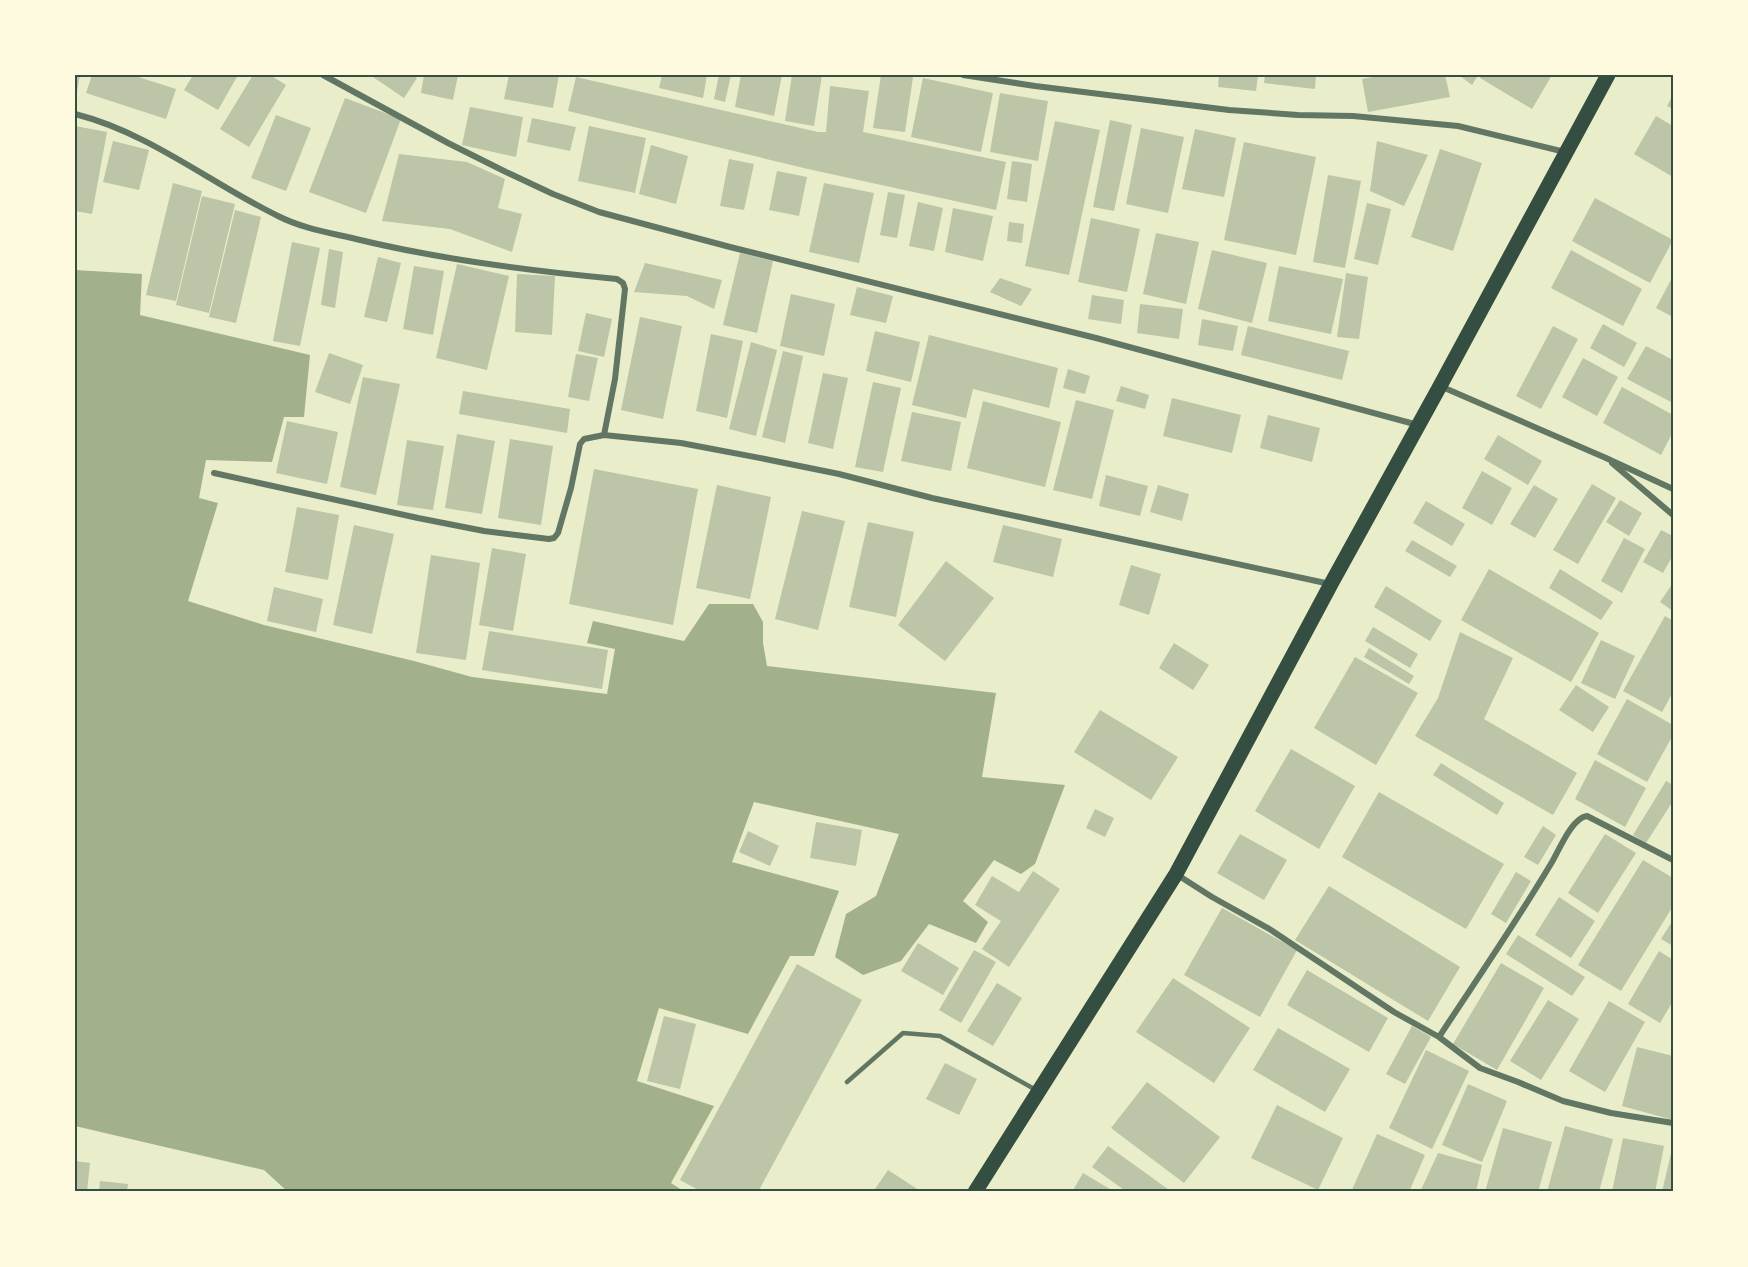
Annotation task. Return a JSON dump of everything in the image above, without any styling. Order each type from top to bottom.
[{"type":"main road","points":[[975,1192],[1176,874],[1608,75]]},
{"type":"street","points":[[323,75],[496,167],[553,194],[599,212],[730,248],[1096,338],[1418,425]]},
{"type":"street","points":[[963,75],[1229,110],[1353,116],[1458,126],[1566,152]]},
{"type":"street","points":[[75,114],[92,118],[136,137],[177,157],[279,217],[316,229],[459,260],[537,272],[617,279],[623,283],[625,289],[615,379],[604,435]]},
{"type":"street","points":[[1440,386],[1673,489]]},
{"type":"street","points":[[214,473],[483,531],[549,539],[554,538],[558,533],[571,488],[580,444],[584,439],[604,435],[681,443],[839,474],[932,498],[1331,584]]},
{"type":"street","points":[[1606,458],[1673,515]]},
{"type":"street","points":[[1439,1037],[1581,817],[1587,816],[1673,860]]},
{"type":"street","points":[[1176,874],[1271,930],[1395,1012],[1439,1037],[1480,1068],[1563,1101],[1611,1113],[1673,1123]]},
{"type":"lane","points":[[847,1082],[903,1033],[940,1036],[1038,1091]]},
{"type":"shaded area","points":[[75,270],[142,274],[140,315],[310,355],[304,417],[284,417],[272,462],[206,460],[199,498],[218,503],[188,601],[264,625],[472,677],[607,694],[615,649],[587,643],[593,621],[684,641],[709,604],[753,604],[763,622],[763,643],[767,666],[996,693],[982,777],[1065,785],[1035,864],[1021,874],[994,860],[963,901],[988,922],[976,943],[929,924],[901,961],[863,975],[835,957],[846,914],[876,896],[899,834],[754,802],[732,862],[839,891],[814,956],[790,956],[748,1034],[659,1008],[637,1081],[714,1106],[671,1183],[685,1192],[288,1192],[264,1170],[75,1126]]},
{"type":"building","points":[[75,75],[80,75],[76,97],[75,97]]},
{"type":"building","points":[[92,75],[132,75],[176,89],[166,119],[86,93]]},
{"type":"building","points":[[193,75],[238,75],[218,110],[184,90]]},
{"type":"building","points":[[253,75],[270,75],[286,85],[249,147],[220,129]]},
{"type":"building","points":[[370,75],[412,75],[417,78],[404,98]]},
{"type":"building","points":[[424,75],[458,75],[453,100],[421,93]]},
{"type":"building","points":[[509,75],[559,75],[553,108],[504,99]]},
{"type":"building","points":[[662,75],[707,75],[703,98],[659,88]]},
{"type":"building","points":[[719,75],[731,75],[725,102],[714,99]]},
{"type":"building","points":[[741,75],[782,75],[774,116],[735,107]]},
{"type":"building","points":[[792,75],[822,75],[814,126],[785,121]]},
{"type":"building","points":[[881,75],[913,77],[905,132],[873,128]]},
{"type":"building","points":[[1219,75],[1258,75],[1256,91],[1218,87]]},
{"type":"building","points":[[1265,75],[1316,75],[1315,89],[1264,83]]},
{"type":"building","points":[[1383,75],[1445,75],[1450,97],[1368,112],[1362,79]]},
{"type":"building","points":[[1459,75],[1478,75],[1472,85]]},
{"type":"building","points":[[1481,75],[1552,75],[1532,109],[1480,78]]},
{"type":"building","points":[[576,77],[818,132],[826,132],[830,86],[869,91],[863,132],[1006,162],[996,210],[808,169],[568,111]]},
{"type":"building","points":[[923,78],[993,93],[981,152],[911,137]]},
{"type":"building","points":[[1000,93],[1048,101],[1038,161],[990,152]]},
{"type":"building","points":[[1673,95],[1673,109],[1667,106]]},
{"type":"building","points":[[345,98],[401,119],[366,213],[309,192]]},
{"type":"building","points":[[470,107],[523,117],[516,157],[462,145]]},
{"type":"building","points":[[276,115],[311,128],[286,191],[251,178]]},
{"type":"building","points":[[1656,116],[1673,126],[1673,177],[1634,154]]},
{"type":"building","points":[[532,118],[576,127],[570,151],[527,142]]},
{"type":"building","points":[[1110,120],[1132,125],[1114,211],[1093,207]]},
{"type":"building","points":[[1055,121],[1100,130],[1069,275],[1025,266]]},
{"type":"building","points":[[75,126],[107,132],[92,214],[75,211]]},
{"type":"building","points":[[589,126],[646,138],[635,193],[578,181]]},
{"type":"building","points":[[1141,128],[1184,137],[1168,213],[1126,204]]},
{"type":"building","points":[[1195,129],[1236,138],[1224,197],[1182,189]]},
{"type":"building","points":[[113,141],[149,150],[139,190],[103,182]]},
{"type":"building","points":[[1377,141],[1428,155],[1404,206],[1370,191]]},
{"type":"building","points":[[1244,142],[1316,157],[1296,255],[1224,240]]},
{"type":"building","points":[[651,145],[688,156],[676,204],[639,194]]},
{"type":"building","points":[[1440,149],[1482,163],[1453,251],[1411,237]]},
{"type":"building","points":[[399,154],[467,162],[505,179],[498,208],[522,214],[512,252],[450,229],[382,221]]},
{"type":"building","points":[[729,159],[754,164],[744,210],[720,206]]},
{"type":"building","points":[[1012,161],[1032,164],[1027,202],[1007,199]]},
{"type":"building","points":[[777,171],[807,177],[799,216],[769,210]]},
{"type":"building","points":[[1328,175],[1361,181],[1345,268],[1313,262]]},
{"type":"building","points":[[173,183],[202,191],[176,301],[146,295]]},
{"type":"building","points":[[824,183],[874,193],[859,263],[809,252]]},
{"type":"building","points":[[888,192],[905,195],[897,238],[880,235]]},
{"type":"building","points":[[202,196],[235,204],[209,313],[176,305]]},
{"type":"building","points":[[1595,198],[1673,240],[1650,283],[1572,241]]},
{"type":"building","points":[[918,202],[943,208],[934,251],[909,246]]},
{"type":"building","points":[[1367,203],[1391,209],[1378,265],[1354,259]]},
{"type":"building","points":[[953,208],[993,216],[983,261],[945,252]]},
{"type":"building","points":[[235,210],[261,217],[236,323],[209,317]]},
{"type":"building","points":[[1091,218],[1140,229],[1127,292],[1078,282]]},
{"type":"building","points":[[1009,222],[1024,224],[1022,243],[1007,241]]},
{"type":"building","points":[[1156,233],[1199,242],[1186,304],[1143,294]]},
{"type":"building","points":[[292,242],[320,248],[300,346],[273,341]]},
{"type":"building","points":[[329,249],[343,252],[335,308],[321,305]]},
{"type":"building","points":[[1212,250],[1267,263],[1252,323],[1198,309]]},
{"type":"building","points":[[1571,250],[1642,289],[1623,326],[1551,288]]},
{"type":"building","points":[[740,253],[773,261],[757,333],[723,325]]},
{"type":"building","points":[[378,257],[401,263],[387,322],[364,317]]},
{"type":"building","points":[[645,263],[722,280],[714,309],[687,296],[634,292]]},
{"type":"building","points":[[457,264],[509,276],[487,370],[436,358]]},
{"type":"building","points":[[414,266],[444,271],[433,335],[403,329]]},
{"type":"building","points":[[1279,266],[1343,279],[1331,334],[1268,321]]},
{"type":"building","points":[[1346,273],[1368,277],[1359,339],[1337,337]]},
{"type":"building","points":[[517,274],[555,276],[552,335],[515,332]]},
{"type":"building","points":[[1673,276],[1673,317],[1656,308]]},
{"type":"building","points":[[1000,278],[1032,289],[1021,306],[990,292]]},
{"type":"building","points":[[857,287],[893,296],[886,323],[850,315]]},
{"type":"building","points":[[791,294],[835,304],[824,356],[780,346]]},
{"type":"building","points":[[1092,295],[1124,300],[1121,324],[1088,319]]},
{"type":"building","points":[[1140,304],[1183,309],[1179,339],[1137,333]]},
{"type":"building","points":[[586,313],[612,319],[604,357],[578,351]]},
{"type":"building","points":[[640,317],[682,326],[663,419],[621,410]]},
{"type":"building","points":[[1202,319],[1238,326],[1233,351],[1198,345]]},
{"type":"building","points":[[1603,324],[1637,343],[1624,367],[1590,348]]},
{"type":"building","points":[[1248,326],[1349,351],[1342,380],[1241,355]]},
{"type":"building","points":[[1553,326],[1578,339],[1541,409],[1516,396]]},
{"type":"building","points":[[875,331],[920,342],[911,382],[866,371]]},
{"type":"building","points":[[711,334],[743,341],[727,418],[696,411]]},
{"type":"building","points":[[929,335],[1058,368],[1049,408],[973,389],[966,418],[912,405]]},
{"type":"building","points":[[751,342],[777,350],[756,436],[729,429]]},
{"type":"building","points":[[1646,346],[1673,360],[1673,403],[1627,379]]},
{"type":"building","points":[[783,351],[803,356],[785,443],[762,437]]},
{"type":"building","points":[[329,353],[363,365],[350,404],[315,392]]},
{"type":"building","points":[[576,354],[598,358],[589,401],[568,397]]},
{"type":"building","points":[[1583,358],[1618,377],[1597,416],[1562,397]]},
{"type":"building","points":[[1068,369],[1090,376],[1085,394],[1063,388]]},
{"type":"building","points":[[823,373],[848,378],[833,449],[808,443]]},
{"type":"building","points":[[363,377],[400,384],[376,495],[340,487]]},
{"type":"building","points":[[873,382],[901,388],[883,472],[855,467]]},
{"type":"building","points":[[1121,386],[1149,395],[1145,409],[1116,401]]},
{"type":"building","points":[[1622,387],[1673,415],[1673,432],[1661,455],[1603,423]]},
{"type":"building","points":[[463,391],[570,409],[567,433],[459,414]]},
{"type":"building","points":[[1172,398],[1241,415],[1232,453],[1163,436]]},
{"type":"building","points":[[1076,400],[1114,410],[1092,499],[1053,490]]},
{"type":"building","points":[[983,401],[1061,422],[1045,487],[967,468]]},
{"type":"building","points":[[912,412],[961,422],[951,471],[901,461]]},
{"type":"building","points":[[1268,415],[1320,428],[1312,462],[1260,448]]},
{"type":"building","points":[[287,421],[338,432],[327,484],[276,473]]},
{"type":"building","points":[[457,434],[495,441],[482,514],[445,508]]},
{"type":"building","points":[[1498,435],[1542,461],[1528,485],[1484,459]]},
{"type":"building","points":[[510,439],[553,446],[541,525],[498,518]]},
{"type":"building","points":[[407,440],[444,446],[433,510],[397,505]]},
{"type":"building","points":[[594,469],[698,489],[673,625],[569,604]]},
{"type":"building","points":[[1482,471],[1512,488],[1492,525],[1462,508]]},
{"type":"building","points":[[1106,475],[1148,486],[1140,516],[1099,506]]},
{"type":"building","points":[[1592,484],[1616,498],[1578,564],[1553,550]]},
{"type":"building","points":[[717,485],[771,497],[750,599],[696,588]]},
{"type":"building","points":[[1158,485],[1189,494],[1182,521],[1150,512]]},
{"type":"building","points":[[1534,485],[1558,499],[1535,538],[1510,524]]},
{"type":"building","points":[[1620,500],[1642,513],[1629,536],[1606,522]]},
{"type":"building","points":[[1426,501],[1465,524],[1452,546],[1413,523]]},
{"type":"building","points":[[297,507],[339,515],[328,580],[285,572]]},
{"type":"building","points":[[802,511],[845,521],[818,630],[775,619]]},
{"type":"building","points":[[868,522],[914,532],[896,617],[849,607]]},
{"type":"building","points":[[354,525],[394,534],[372,634],[333,625]]},
{"type":"building","points":[[1003,525],[1062,539],[1053,577],[993,562]]},
{"type":"building","points":[[1661,530],[1673,536],[1673,555],[1663,573],[1643,562]]},
{"type":"building","points":[[1624,538],[1645,549],[1622,593],[1601,581]]},
{"type":"building","points":[[1412,540],[1457,566],[1450,577],[1405,551]]},
{"type":"building","points":[[492,548],[526,554],[513,631],[479,625]]},
{"type":"building","points":[[431,555],[480,563],[466,660],[416,653]]},
{"type":"building","points":[[946,561],[994,598],[945,661],[898,625]]},
{"type":"building","points":[[1131,565],[1161,574],[1149,615],[1119,605]]},
{"type":"building","points":[[1489,569],[1599,633],[1571,682],[1461,620]]},
{"type":"building","points":[[1560,569],[1613,602],[1601,620],[1549,588]]},
{"type":"building","points":[[1673,583],[1673,611],[1660,602]]},
{"type":"building","points":[[1386,586],[1442,621],[1430,641],[1374,607]]},
{"type":"building","points":[[274,587],[323,599],[316,632],[267,621]]},
{"type":"building","points":[[1665,616],[1673,621],[1673,692],[1662,712],[1623,691]]},
{"type":"building","points":[[1373,627],[1418,654],[1410,668],[1365,641]]},
{"type":"building","points":[[489,631],[608,650],[602,689],[482,670]]},
{"type":"building","points":[[1460,632],[1513,658],[1484,719],[1577,773],[1553,815],[1415,736],[1438,698]]},
{"type":"building","points":[[1601,640],[1635,656],[1615,699],[1581,683]]},
{"type":"building","points":[[1174,643],[1209,665],[1193,690],[1159,668]]},
{"type":"building","points":[[1369,648],[1414,676],[1409,684],[1364,657]]},
{"type":"building","points":[[1355,657],[1418,693],[1376,765],[1314,728]]},
{"type":"building","points":[[1576,685],[1609,707],[1593,732],[1559,710]]},
{"type":"building","points":[[1627,699],[1673,725],[1673,735],[1647,782],[1597,754]]},
{"type":"building","points":[[1100,710],[1178,757],[1151,800],[1074,752]]},
{"type":"building","points":[[1291,749],[1355,786],[1319,849],[1255,811]]},
{"type":"building","points":[[1595,760],[1646,788],[1625,827],[1575,799]]},
{"type":"building","points":[[1441,763],[1504,803],[1497,815],[1433,775]]},
{"type":"building","points":[[1666,781],[1673,785],[1673,801],[1646,843],[1633,835]]},
{"type":"building","points":[[1379,792],[1504,864],[1466,929],[1342,857]]},
{"type":"building","points":[[1095,809],[1114,818],[1105,837],[1086,828]]},
{"type":"building","points":[[816,822],[862,830],[856,866],[810,858]]},
{"type":"building","points":[[1543,826],[1556,835],[1538,865],[1524,857]]},
{"type":"building","points":[[748,831],[779,846],[770,866],[739,852]]},
{"type":"building","points":[[1240,834],[1287,860],[1264,900],[1217,873]]},
{"type":"building","points":[[1605,834],[1636,853],[1598,913],[1568,893]]},
{"type":"building","points":[[1643,860],[1673,878],[1673,906],[1621,991],[1578,965]]},
{"type":"building","points":[[1033,871],[1060,889],[1009,967],[982,949],[1001,921],[975,905],[992,876],[1019,892]]},
{"type":"building","points":[[1516,872],[1531,881],[1506,923],[1491,914]]},
{"type":"building","points":[[1329,886],[1460,967],[1428,1021],[1295,940]]},
{"type":"building","points":[[1559,897],[1595,921],[1571,958],[1535,935]]},
{"type":"building","points":[[1222,908],[1297,950],[1260,1017],[1184,975]]},
{"type":"building","points":[[1673,920],[1673,946],[1661,939]]},
{"type":"building","points":[[1518,935],[1585,977],[1572,996],[1506,954]]},
{"type":"building","points":[[918,943],[959,968],[943,995],[901,971]]},
{"type":"building","points":[[974,950],[996,962],[961,1023],[939,1010]]},
{"type":"building","points":[[1659,951],[1673,960],[1673,1001],[1660,1023],[1628,1004]]},
{"type":"building","points":[[1501,963],[1544,988],[1497,1070],[1453,1044]]},
{"type":"building","points":[[797,964],[862,1000],[758,1192],[702,1192],[680,1180]]},
{"type":"building","points":[[1307,970],[1388,1018],[1369,1052],[1287,1005]]},
{"type":"building","points":[[1173,978],[1250,1028],[1214,1083],[1136,1032]]},
{"type":"building","points":[[997,983],[1022,998],[993,1046],[967,1031]]},
{"type":"building","points":[[1548,1000],[1579,1019],[1541,1080],[1510,1061]]},
{"type":"building","points":[[1609,1001],[1645,1022],[1605,1092],[1569,1071]]},
{"type":"building","points":[[664,1016],[696,1024],[680,1089],[647,1081]]},
{"type":"building","points":[[1412,1026],[1431,1037],[1405,1084],[1386,1074]]},
{"type":"building","points":[[1278,1028],[1350,1069],[1325,1112],[1253,1070]]},
{"type":"building","points":[[1637,1047],[1673,1056],[1673,1120],[1622,1106]]},
{"type":"building","points":[[1426,1050],[1469,1071],[1432,1149],[1389,1128]]},
{"type":"building","points":[[945,1063],[977,1079],[959,1115],[926,1099]]},
{"type":"building","points":[[1147,1082],[1220,1137],[1184,1183],[1111,1128]]},
{"type":"building","points":[[1468,1084],[1507,1101],[1482,1162],[1442,1145]]},
{"type":"building","points":[[1277,1105],[1343,1138],[1318,1190],[1251,1158]]},
{"type":"building","points":[[1565,1126],[1613,1139],[1599,1192],[1547,1192]]},
{"type":"building","points":[[1503,1128],[1552,1142],[1538,1192],[1485,1192]]},
{"type":"building","points":[[1377,1134],[1425,1155],[1409,1192],[1351,1192]]},
{"type":"building","points":[[1623,1138],[1664,1146],[1655,1192],[1612,1192]]},
{"type":"building","points":[[1108,1146],[1172,1192],[1127,1192],[1092,1167]]},
{"type":"building","points":[[1672,1149],[1673,1192],[1662,1192]]},
{"type":"building","points":[[1438,1153],[1482,1165],[1476,1192],[1420,1192]]},
{"type":"building","points":[[75,1161],[90,1163],[87,1192],[75,1192]]},
{"type":"building","points":[[888,1170],[922,1192],[873,1192]]},
{"type":"building","points":[[1083,1173],[1115,1192],[1072,1192]]},
{"type":"building","points":[[100,1181],[128,1184],[127,1192],[99,1192]]}]
